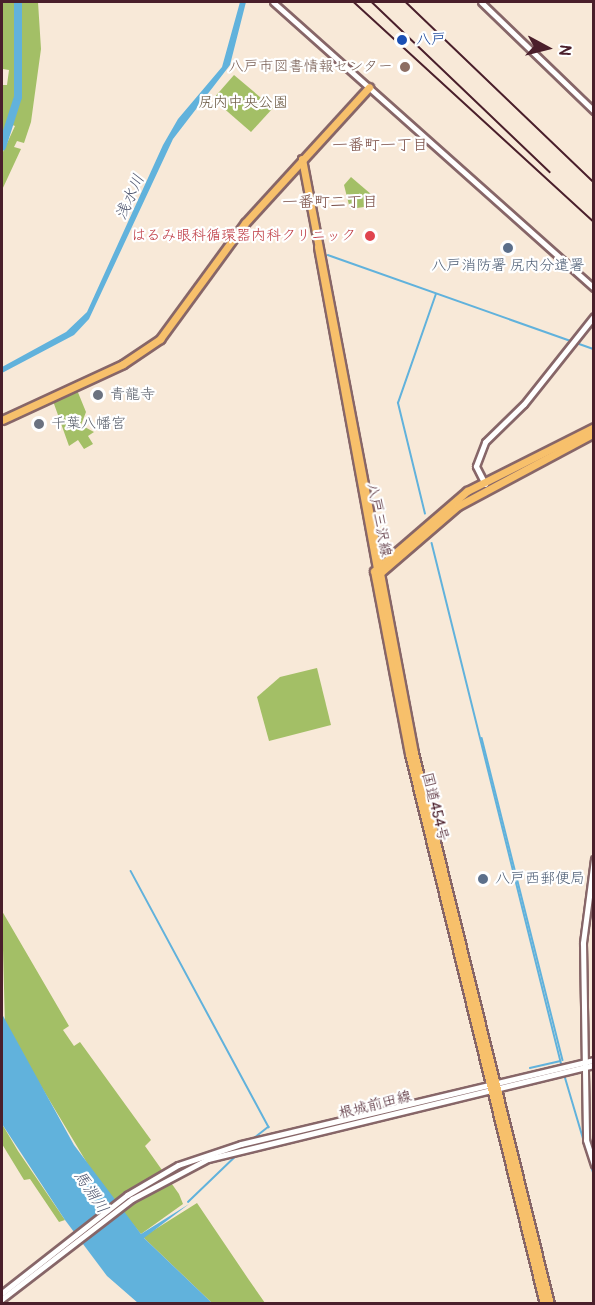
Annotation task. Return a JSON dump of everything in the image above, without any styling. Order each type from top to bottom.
[{"type":"main road","points":[[2,420],[123,364],[160,339],[228,243],[369,87]]},
{"type":"main road","name":"八戸三沢線","points":[[302,159],[378,570]]},
{"type":"main road","points":[[378,570],[486,484],[594,427]]},
{"type":"main road","points":[[486,484],[594,433]]},
{"type":"main road","name":"国道454号","points":[[378,570],[414,753],[544,1304]]},
{"type":"main road","name":"国道454号","points":[[494,1085],[550,1304]]},
{"type":"street","points":[[273,2],[594,288]]},
{"type":"street","points":[[481,2],[594,111]]},
{"type":"street","points":[[486,484],[476,466],[485,442],[525,404],[594,316]]},
{"type":"street","points":[[594,859],[584,923],[586,1140],[594,1165]]},
{"type":"street","points":[[585,1064],[594,1060]]},
{"type":"street","points":[[585,1064],[594,1065]]},
{"type":"street","name":"根城前田線","points":[[264,1141],[585,1064]]},
{"type":"street","points":[[2,1293],[155,1178],[207,1154],[264,1141]]},
{"type":"street","points":[[2,1299],[160,1181],[208,1159],[264,1141]]},
{"type":"green space","points":[[2,2],[38,2],[41,49],[31,122],[24,143],[17,141],[14,147],[21,149],[2,190],[2,154],[15,126],[10,124],[2,142],[2,85],[7,85],[9,70],[3,69]]},
{"type":"green space","name":"尻内中央公園","points":[[234,75],[273,108],[251,132],[213,99]]},
{"type":"green space","points":[[351,177],[372,195],[364,207],[350,209],[344,185]]},
{"type":"green space","points":[[77,390],[86,412],[81,425],[94,432],[88,436],[93,444],[84,449],[78,440],[69,446],[53,401]]},
{"type":"green space","points":[[317,668],[331,725],[269,741],[257,697],[280,677]]},
{"type":"green space","points":[[2,911],[69,1026],[63,1030],[74,1046],[80,1042],[151,1140],[145,1146],[179,1194],[183,1204],[141,1234],[99,1183],[5,1026]]},
{"type":"green space","points":[[2,1124],[65,1220],[59,1222],[30,1179],[24,1180],[2,1144]]},
{"type":"green space","points":[[197,1203],[265,1303],[212,1303],[143,1237]]},
{"type":"water","points":[[240,2],[246,2],[230,65],[173,139],[89,319],[74,335],[2,373],[2,367],[66,332],[87,312],[163,145],[178,119],[222,67]]},
{"type":"water","name":"馬淵川","points":[[2,1014],[74,1145],[141,1234],[189,1204],[144,1238],[212,1303],[138,1303],[107,1276],[65,1220],[2,1124]]},
{"type":"pier","points":[[116,1199],[124,1209],[80,1244],[72,1233]]},
{"type":"waterway","points":[[2,147],[18,97],[18,2]]},
{"type":"waterway","points":[[328,255],[594,349]]},
{"type":"waterway","points":[[425,514],[398,403],[436,294]]},
{"type":"waterway","points":[[432,543],[562,1066]]},
{"type":"waterway","points":[[482,738],[563,1060]]},
{"type":"waterway","points":[[580,960],[594,847]]},
{"type":"waterway","points":[[131,871],[269,1127],[255,1138]]},
{"type":"waterway","points":[[586,959],[588,1056]]},
{"type":"waterway","points":[[530,1068],[560,1061]]},
{"type":"waterway","points":[[564,1073],[594,1174]]},
{"type":"waterway","points":[[588,1073],[589,1141]]},
{"type":"waterway","points":[[188,1202],[238,1154]]},
{"type":"railway","points":[[354,2],[594,222]]},
{"type":"railway","points":[[372,2],[550,172]]},
{"type":"railway","points":[[406,2],[594,182]]},
{"type":"place","name":"八戸","points":[[402,40]]},
{"type":"place","name":"八戸市図書情報センター","points":[[405,67]]},
{"type":"place","name":"はるみ眼科循環器内科クリニック","points":[[370,236]]},
{"type":"place","name":"八戸消防署 尻内分遣署","points":[[508,248]]},
{"type":"place","name":"青龍寺","points":[[98,395]]},
{"type":"place","name":"千葉八幡宮","points":[[39,424]]},
{"type":"place","name":"八戸西郵便局","points":[[483,879]]},
{"type":"district","name":"一番町一丁目","points":[[380,145]]},
{"type":"district","name":"一番町二丁目","points":[[330,202]]},
{"type":"water label","name":"浅水川","points":[[130,197]]}]
